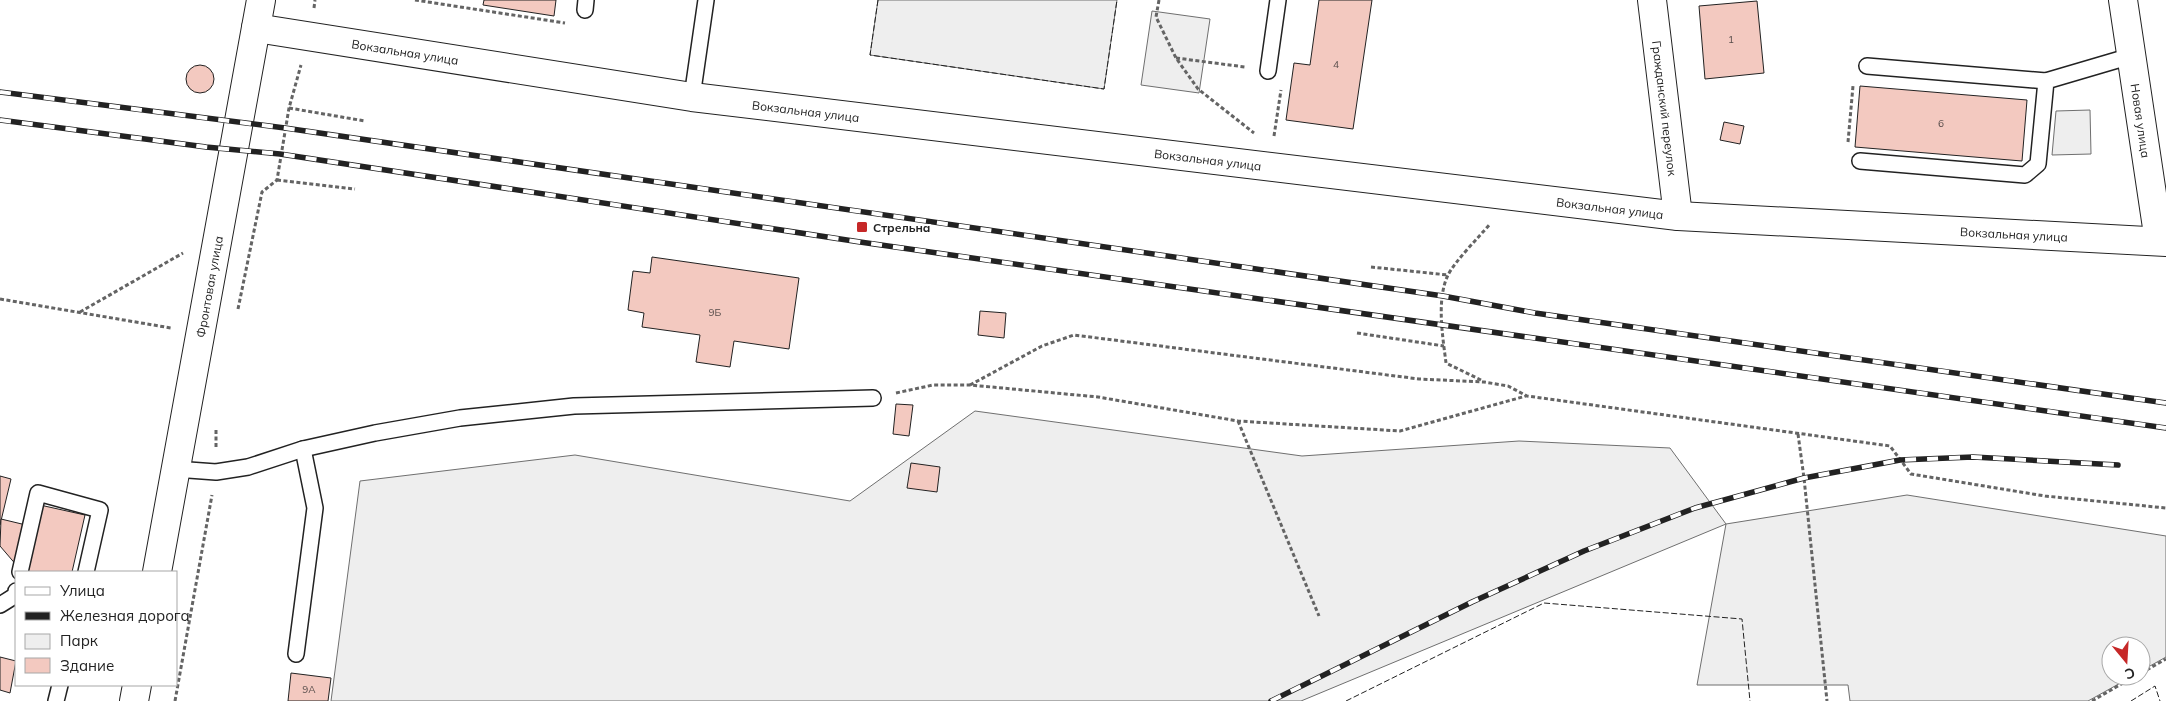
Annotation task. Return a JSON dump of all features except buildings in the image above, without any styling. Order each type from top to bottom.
[{"type":"street","name":"Фронтовая улица","points":[[157,571],[261,0]]},
{"type":"street","name":"Гражданский переулок","points":[[1652,0],[1678,216]]},
{"type":"street","name":"Новая улица","points":[[2123,0],[2163,242]]},
{"type":"street","name":"Вокзальная улица","points":[[256,28],[692,97],[1271,157],[1513,196],[1678,216],[2163,242]]},
{"type":"street","points":[[134,701],[136,686]]},
{"type":"lane","points":[[692,97],[706,0]]},
{"type":"lane","points":[[1268,71],[1278,0]]},
{"type":"lane","points":[[1867,66],[2046,81],[2131,56]]},
{"type":"lane","points":[[1860,161],[2025,175],[2038,164],[2046,81]]},
{"type":"lane","points":[[175,469],[216,472],[248,468],[302,449],[376,433],[460,418],[574,406],[873,398]]},
{"type":"lane","points":[[296,654],[315,508],[302,449]]},
{"type":"lane","points":[[20,571],[38,493],[100,510],[86,571]]},
{"type":"lane","points":[[0,605],[15,596]]},
{"type":"lane","points":[[56,701],[60,686]]},
{"type":"path","points":[[415,0],[566,24],[585,5]]},
{"type":"path","points":[[1159,0],[1156,17],[1176,58],[1198,89],[1271,157]]},
{"type":"path","points":[[237,316],[262,192],[277,180],[289,108],[309,36]]},
{"type":"path","points":[[1176,58],[1283,73],[1271,157]]},
{"type":"path","points":[[1860,161],[1848,147],[1853,78],[1867,66]]},
{"type":"path","points":[[289,108],[364,121]]},
{"type":"path","points":[[277,180],[354,189]]},
{"type":"path","points":[[1484,382],[1446,363],[1440,326],[1443,296],[1448,276],[1513,196]]},
{"type":"path","points":[[80,312],[186,252]]},
{"type":"path","points":[[1371,267],[1448,276]]},
{"type":"path","points":[[0,298],[172,328]]},
{"type":"path","points":[[1357,333],[1444,346]]},
{"type":"path","points":[[970,385],[1042,346],[1074,335],[1419,379],[1484,382],[1508,386],[1527,396],[1890,446],[1911,474],[2045,496],[2166,508]]},
{"type":"path","points":[[873,398],[933,385],[970,385],[1098,396],[1238,421],[1400,431],[1527,396]]},
{"type":"path","points":[[1238,421],[1320,616]]},
{"type":"path","points":[[178,684],[216,472],[215,422]]},
{"type":"path","points":[[1798,434],[1827,701]]},
{"type":"path","points":[[2151,667],[2166,659]]},
{"type":"path","points":[[175,701],[178,686]]},
{"type":"path","points":[[2092,701],[2118,686]]},
{"type":"green space","points":[[878,0],[1117,0],[1104,89],[870,55]]},
{"type":"green space","points":[[1152,11],[1210,19],[1199,93],[1141,85]]},
{"type":"green space","points":[[2090,110],[2091,154],[2052,155],[2056,111]]},
{"type":"green space","points":[[975,411],[1302,456],[1519,441],[1670,448],[1726,524],[1301,701],[331,701],[360,481],[575,455],[850,501]]},
{"type":"green space","points":[[1907,495],[2166,536],[2166,657],[2151,665],[2151,636],[2101,636],[2101,686],[2115,686],[2088,701],[1850,701],[1848,685],[1697,685],[1726,524]]},
{"type":"railway","points":[[0,92],[285,128],[1443,296],[1535,313],[2166,403]]},
{"type":"railway","points":[[0,120],[206,147],[280,154],[860,242],[2166,428]]},
{"type":"railway","points":[[1271,701],[1472,602],[1584,551],[1695,508],[1804,478],[1900,460],[1973,457],[2118,465]]},
{"type":"fence","points":[[878,0],[870,55],[1104,89],[1117,0]]},
{"type":"fence","points":[[1346,701],[1544,603],[1742,619],[1750,701]]},
{"type":"fence","points":[[2131,701],[2155,686],[2160,701]]},
{"type":"place","name":"Стрельна","points":[[862,227]]}]
